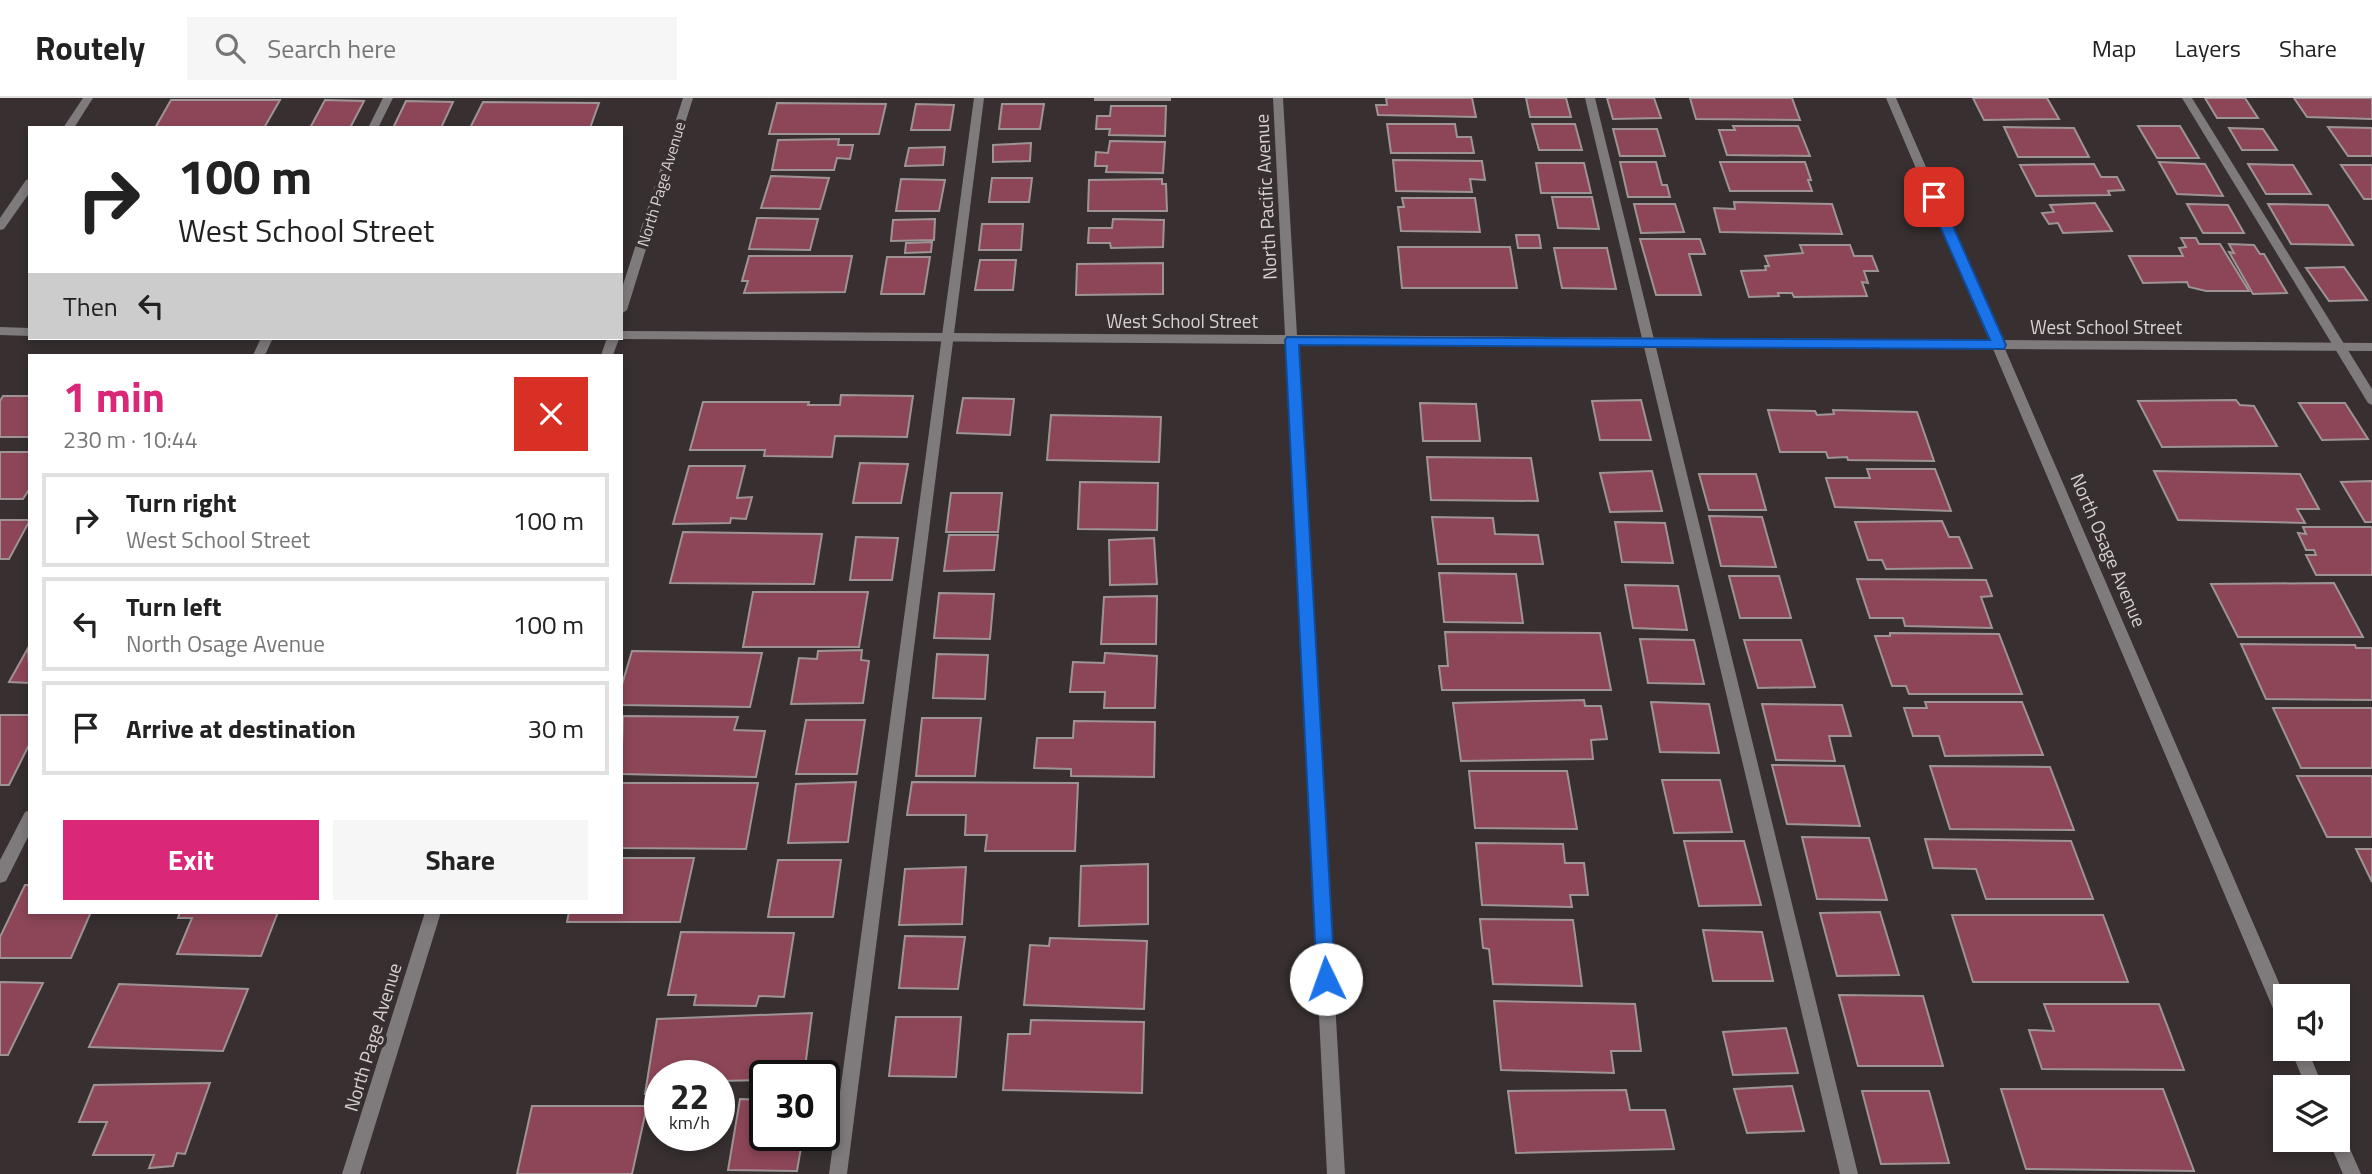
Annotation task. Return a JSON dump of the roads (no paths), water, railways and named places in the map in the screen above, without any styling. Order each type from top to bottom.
[{"type":"street","points":[[69,126],[88,98]]},
{"type":"street","points":[[374,126],[388,98]]},
{"type":"street","name":"North Page Avenue","points":[[623,304],[688,98]]},
{"type":"street","points":[[838,1174],[979,98]]},
{"type":"street","name":"North Pacific Avenue","points":[[1278,98],[1336,1174]]},
{"type":"street","points":[[1590,98],[1849,1174]]},
{"type":"street","name":"North Osage Avenue","points":[[1891,98],[2273,988]]},
{"type":"street","points":[[2187,98],[2372,400]]},
{"type":"street","points":[[0,226],[28,186]]},
{"type":"street","points":[[0,331],[28,332]]},
{"type":"street","name":"West School Street","points":[[623,335],[2372,347]]},
{"type":"street","points":[[0,877],[28,821]]},
{"type":"street","name":"North Page Avenue","points":[[351,1174],[432,914]]},
{"type":"street","points":[[2343,1152],[2352,1174]]}]
